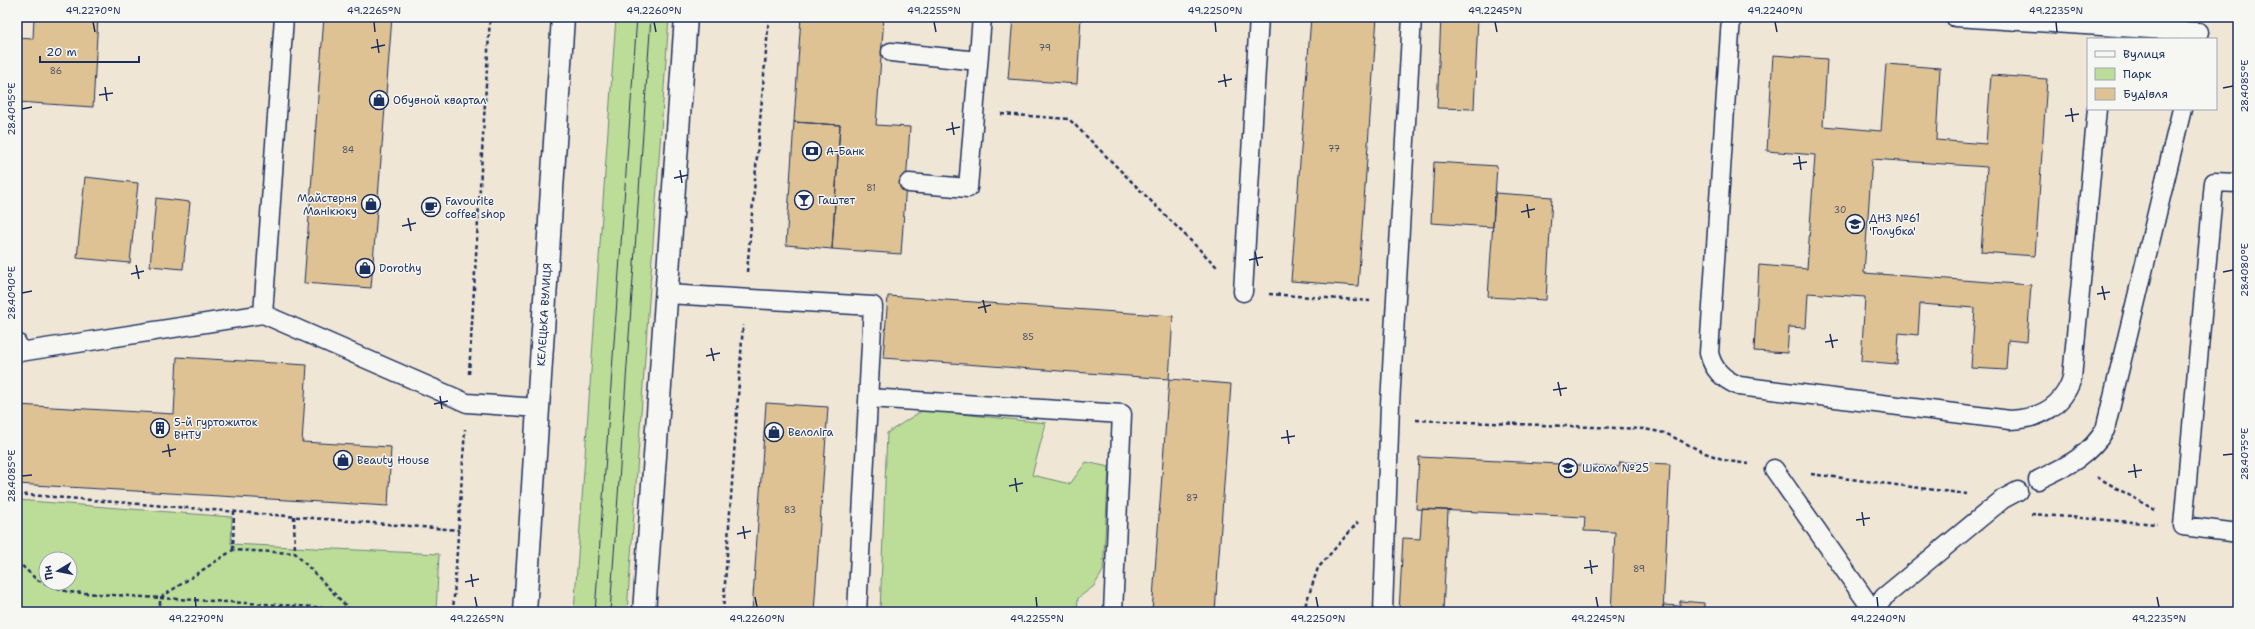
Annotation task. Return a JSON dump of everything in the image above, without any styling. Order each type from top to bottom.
[{"type":"main road","name":"КЕЛЕЦЬКА ВУЛИЦЯ","points":[[525,612],[563,17]]},
{"type":"main road","points":[[644,612],[686,17]]},
{"type":"lane","points":[[262,314],[284,17]]},
{"type":"lane","points":[[910,183],[968,188],[982,17]]},
{"type":"lane","points":[[1243,292],[1259,17]]},
{"type":"lane","points":[[1383,612],[1390,419],[1412,17]]},
{"type":"lane","points":[[1732,17],[1709,353],[1712,364],[1718,373],[1739,386],[2010,420],[2023,420],[2048,411],[2061,400],[2068,391],[2072,378],[2097,110]]},
{"type":"lane","points":[[1955,17],[2104,32],[2199,29]]},
{"type":"lane","points":[[891,52],[978,61]]},
{"type":"lane","points":[[2038,480],[2073,463],[2091,449],[2105,430],[2182,110]]},
{"type":"lane","points":[[2238,183],[2214,182],[2185,526],[2238,533]]},
{"type":"lane","points":[[667,294],[873,306],[857,612]]},
{"type":"lane","points":[[18,351],[262,314],[467,403],[538,408]]},
{"type":"lane","points":[[869,398],[1122,414],[1113,612]]},
{"type":"lane","points":[[1774,469],[1874,612],[1884,597],[1988,511],[2011,495]]},
{"type":"path","points":[[453,612],[490,17]]},
{"type":"path","points":[[974,112],[1069,119],[1243,292],[1396,303]]},
{"type":"path","points":[[1390,419],[1644,429],[1665,433],[1705,453],[1728,460],[1774,469],[2011,495]]},
{"type":"path","points":[[2073,463],[2185,526]]},
{"type":"path","points":[[1303,612],[1318,568],[1388,488]]},
{"type":"path","points":[[17,494],[459,530]]},
{"type":"path","points":[[233,550],[234,511]]},
{"type":"path","points":[[1988,511],[2185,526]]},
{"type":"path","points":[[294,516],[295,553],[351,611]]},
{"type":"path","points":[[160,598],[233,550],[295,553]]},
{"type":"path","points":[[17,561],[38,580],[68,592],[351,611]]},
{"type":"path","points":[[160,598],[160,612]]},
{"type":"green space","points":[[616,17],[669,17],[627,612],[574,612]]},
{"type":"green space","points":[[923,410],[1046,423],[1032,475],[1070,484],[1086,462],[1109,467],[1103,571],[1094,586],[1078,598],[1077,612],[880,612],[887,433]]},
{"type":"green space","points":[[17,500],[232,517],[231,544],[439,554],[436,612],[17,612]]},
{"type":"building","points":[[34,17],[98,17],[93,107],[17,102],[17,38],[33,39]]},
{"type":"building","points":[[324,17],[392,17],[371,288],[304,283]]},
{"type":"building","points":[[801,17],[884,17],[876,125],[910,127],[901,254],[832,249],[840,125],[794,122]]},
{"type":"building","points":[[1013,17],[1081,17],[1077,84],[1008,79]]},
{"type":"building","points":[[1311,17],[1377,17],[1358,286],[1291,281]]},
{"type":"building","points":[[1441,17],[1478,17],[1474,109],[1437,108]]},
{"type":"building","points":[[1773,55],[1827,59],[1823,126],[1881,131],[1886,64],[1940,68],[1936,140],[1986,144],[1991,75],[2047,79],[2035,256],[1981,252],[1987,167],[1872,159],[1864,273],[2031,285],[2027,342],[2008,340],[2006,370],[1971,368],[1975,308],[1920,304],[1918,335],[1899,333],[1897,364],[1861,361],[1865,297],[1808,293],[1806,328],[1789,327],[1787,353],[1754,351],[1759,265],[1807,269],[1815,155],[1767,151]]},
{"type":"building","points":[[794,122],[840,125],[832,249],[786,245]]},
{"type":"building","points":[[1434,162],[1497,166],[1493,227],[1431,223]]},
{"type":"building","points":[[85,177],[138,183],[130,263],[77,258]]},
{"type":"building","points":[[1495,193],[1552,197],[1546,300],[1488,297]]},
{"type":"building","points":[[156,198],[190,202],[183,269],[150,266]]},
{"type":"building","points":[[888,296],[1173,316],[1169,379],[883,358]]},
{"type":"building","name":"5-й гуртожиток ВНТУ","points":[[177,357],[307,365],[302,442],[391,447],[388,506],[17,484],[17,405],[174,414]]},
{"type":"building","points":[[1169,379],[1231,384],[1215,612],[1152,612]]},
{"type":"building","points":[[766,403],[828,407],[814,612],[752,612]]},
{"type":"building","points":[[2238,454],[2238,501],[2235,500]]},
{"type":"building","points":[[1419,457],[1619,467],[1620,462],[1670,464],[1663,612],[1611,612],[1615,532],[1584,531],[1585,517],[1416,509]]},
{"type":"building","points":[[1422,509],[1448,510],[1443,612],[1399,612],[1403,538],[1420,539]]},
{"type":"building","points":[[1680,601],[1704,603],[1704,612],[1663,612],[1663,605],[1680,606]]},
{"type":"tram line","points":[[595,612],[637,17]]},
{"type":"tram line","points":[[610,612],[651,17]]},
{"type":"place","name":"Обувной квартал","points":[[379,100]]},
{"type":"place","name":"А-Банк","points":[[812,151]]},
{"type":"place","name":"Гаштет","points":[[804,200]]},
{"type":"place","name":"Майстерня Манікюку","points":[[371,204]]},
{"type":"place","name":"Favourite coffee shop","points":[[431,207]]},
{"type":"place","name":"ДНЗ №61 'Голубка'","points":[[1855,224]]},
{"type":"place","name":"Dorothy","points":[[365,268]]},
{"type":"place","name":"5-й гуртожиток ВНТУ","points":[[160,428]]},
{"type":"place","name":"Велоліга","points":[[774,432]]},
{"type":"place","name":"Beauty House","points":[[343,460]]},
{"type":"place","name":"Школа №25","points":[[1568,468]]}]
